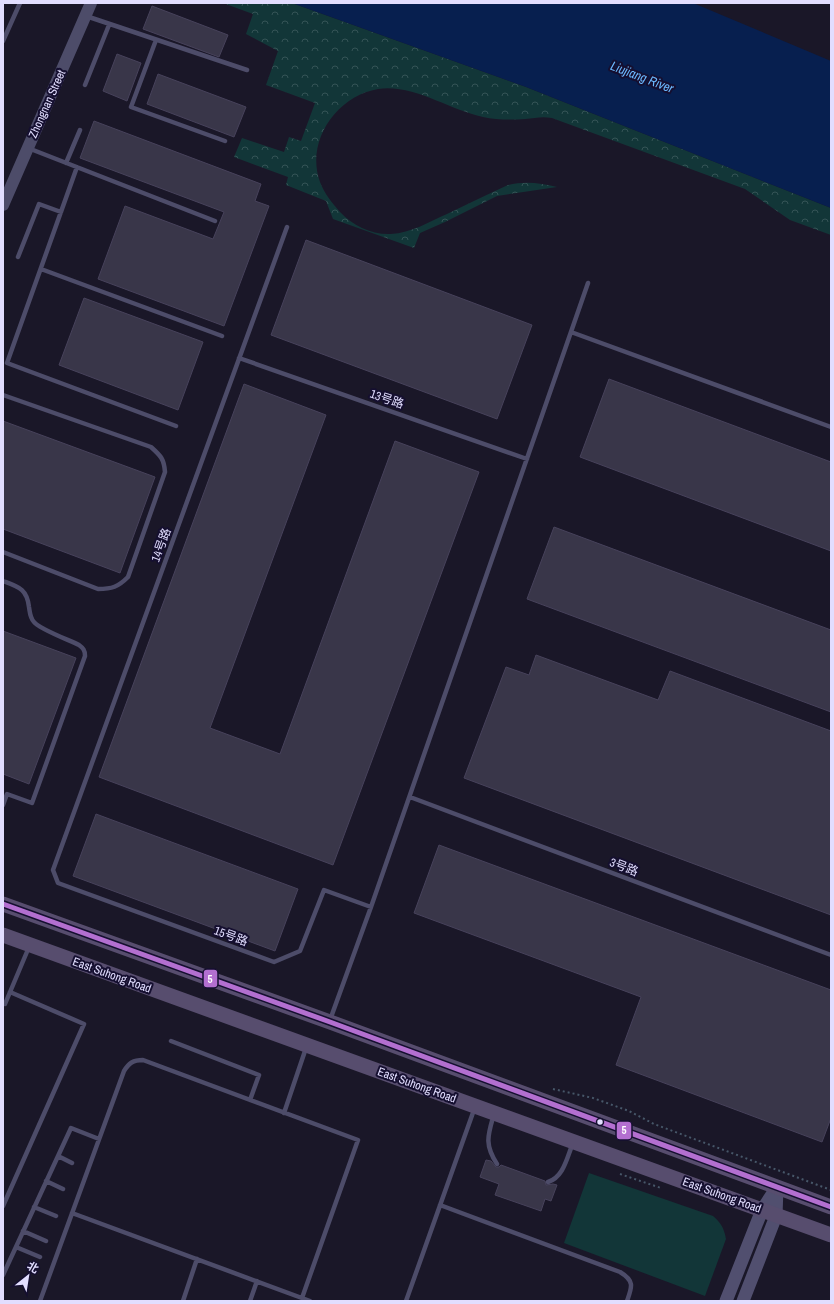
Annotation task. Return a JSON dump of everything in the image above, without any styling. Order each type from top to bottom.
[{"type":"main road","points":[[3,904],[330,1022],[831,1207]]},
{"type":"main road","name":"East Suhong Road","points":[[3,935],[831,1235]]},
{"type":"main road","points":[[726,1301],[762,1210],[777,1187]]},
{"type":"main road","points":[[742,1301],[776,1216],[777,1187]]},
{"type":"street","name":"Zhongnan Street","points":[[3,205],[91,3]]},
{"type":"lane","points":[[3,40],[20,3]]},
{"type":"lane","points":[[86,16],[109,25],[247,70]]},
{"type":"lane","points":[[85,84],[109,25]]},
{"type":"lane","points":[[156,40],[131,107],[225,141]]},
{"type":"lane","points":[[66,163],[80,130]]},
{"type":"lane","points":[[28,148],[216,221]]},
{"type":"lane","points":[[77,168],[7,363],[176,426]]},
{"type":"lane","points":[[18,257],[39,204],[61,212]]},
{"type":"lane","name":"14号路","points":[[53,870],[287,227]]},
{"type":"lane","points":[[41,269],[222,336]]},
{"type":"lane","points":[[330,1022],[410,797],[588,283]]},
{"type":"lane","points":[[571,332],[831,427]]},
{"type":"lane","name":"13号路","points":[[239,358],[527,459]]},
{"type":"lane","points":[[3,395],[151,447],[160,454],[164,463],[165,472],[128,577],[120,584],[108,589],[98,589],[3,552]]},
{"type":"lane","points":[[3,581],[17,586],[24,592],[28,600],[30,617],[35,624],[79,645],[85,651],[85,656],[32,803],[7,794],[3,805]]},
{"type":"lane","name":"3号路","points":[[410,797],[831,955]]},
{"type":"lane","name":"15号路","points":[[53,870],[58,883],[274,962],[300,951],[324,890],[371,907]]},
{"type":"lane","points":[[3,1003],[5,1004],[30,945]]},
{"type":"lane","points":[[3,1206],[84,1024],[10,992]]},
{"type":"lane","points":[[171,1041],[259,1075],[250,1100]]},
{"type":"lane","points":[[284,1113],[307,1045]]},
{"type":"lane","points":[[40,1301],[124,1071],[128,1065],[135,1060],[143,1060],[358,1140],[302,1298]]},
{"type":"lane","points":[[406,1301],[476,1106]]},
{"type":"lane","points":[[495,1113],[488,1137],[488,1145],[491,1155],[498,1164]]},
{"type":"lane","points":[[3,1275],[71,1128],[99,1139]]},
{"type":"lane","points":[[548,1182],[554,1180],[564,1168],[573,1141]]},
{"type":"lane","points":[[58,1156],[72,1163]]},
{"type":"lane","points":[[46,1181],[63,1189]]},
{"type":"lane","points":[[440,1205],[620,1272],[628,1277],[632,1285],[627,1301]]},
{"type":"lane","points":[[34,1207],[56,1216]]},
{"type":"lane","points":[[72,1214],[310,1301]]},
{"type":"lane","points":[[23,1231],[46,1241]]},
{"type":"lane","points":[[16,1246],[40,1257]]},
{"type":"lane","points":[[183,1301],[197,1259]]},
{"type":"lane","points":[[250,1301],[257,1281]]},
{"type":"green space","points":[[223,3],[292,3],[526,87],[831,208],[831,235],[790,220],[745,189],[552,118],[542,117],[509,120],[488,118],[470,114],[418,94],[391,88],[378,89],[363,93],[338,111],[328,123],[321,136],[317,151],[317,167],[320,182],[324,190],[331,201],[345,217],[363,229],[384,234],[406,232],[420,227],[508,185],[532,183],[557,187],[497,196],[420,233],[414,248],[333,219],[326,201],[286,185],[288,177],[234,157],[242,138],[284,152],[289,137],[301,141],[315,103],[266,85],[278,51],[246,34],[253,14]]},
{"type":"green space","points":[[589,1173],[713,1216],[718,1221],[722,1226],[726,1239],[705,1296],[564,1243]]},
{"type":"water","name":"Liujiang River","points":[[292,3],[693,3],[831,61],[831,208],[526,87]]},
{"type":"building","points":[[152,6],[228,35],[219,57],[143,29]]},
{"type":"building","points":[[117,54],[141,63],[127,101],[103,91]]},
{"type":"building","points":[[158,74],[246,107],[234,137],[147,104]]},
{"type":"building","points":[[94,121],[261,184],[255,201],[269,206],[224,326],[98,279],[125,206],[213,239],[224,212],[80,158]]},
{"type":"building","points":[[306,240],[532,325],[497,419],[271,335]]},
{"type":"building","points":[[84,298],[203,342],[178,410],[59,365]]},
{"type":"building","points":[[609,379],[831,462],[831,551],[580,457]]},
{"type":"building","points":[[244,384],[326,415],[210,728],[280,754],[395,441],[479,472],[333,865],[99,777]]},
{"type":"building","points":[[3,421],[155,477],[120,573],[3,529]]},
{"type":"building","points":[[554,527],[831,630],[831,712],[527,599]]},
{"type":"building","points":[[3,631],[76,658],[29,784],[3,774]]},
{"type":"building","points":[[536,655],[658,700],[670,671],[831,731],[831,915],[464,778],[506,667],[529,675]]},
{"type":"building","points":[[96,814],[298,889],[275,951],[73,876]]},
{"type":"building","points":[[439,845],[831,990],[831,1118],[822,1142],[616,1065],[641,997],[414,913]]},
{"type":"building","points":[[486,1160],[491,1161],[496,1167],[501,1165],[545,1181],[546,1185],[557,1185],[551,1201],[545,1199],[541,1211],[495,1195],[499,1184],[480,1177]]},
{"type":"transit line","name":"5","points":[[3,904],[330,1022],[831,1207]]}]
